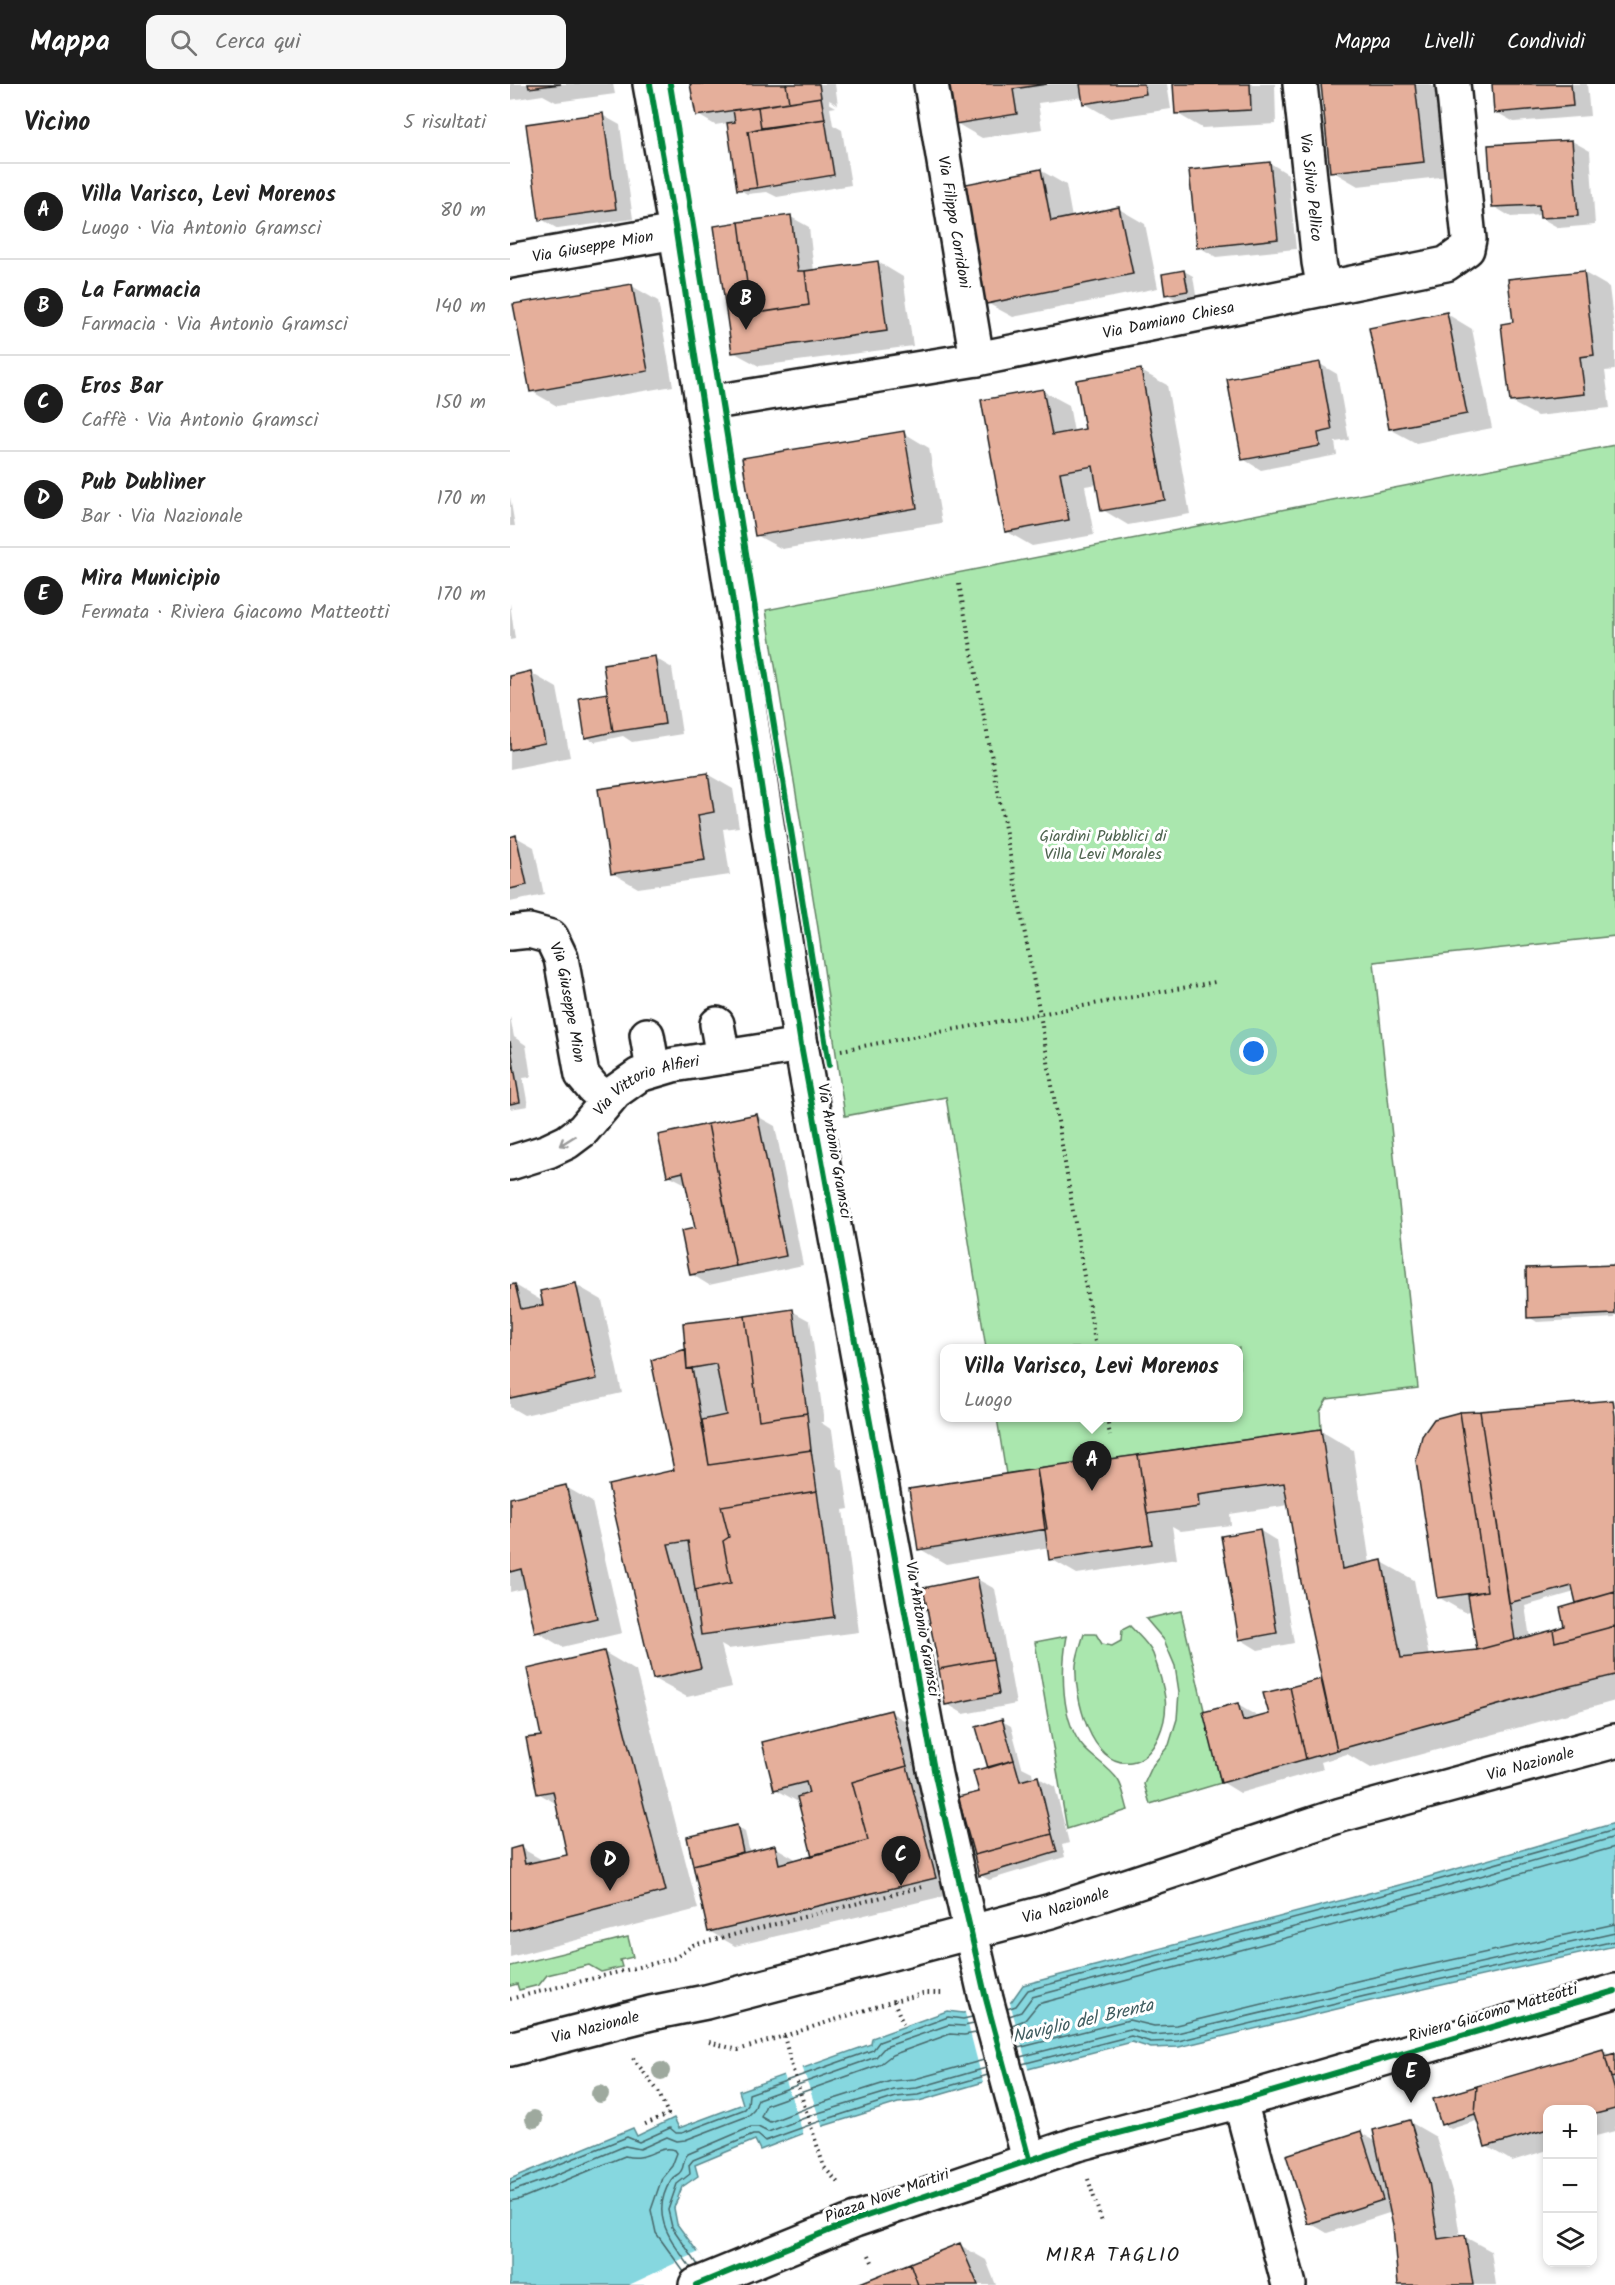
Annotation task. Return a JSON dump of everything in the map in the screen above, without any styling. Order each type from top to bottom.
[{"type":"street","name":"Via Antonio Gramsci","points":[[650,84],[676,232],[801,1045],[935,1775],[971,1933]]},
{"type":"street","name":"Via Filippo Corridoni","points":[[932,84],[977,359]]},
{"type":"street","name":"Via Silvio Pellico","points":[[1300,84],[1319,262],[1324,289]]},
{"type":"street","name":"Via Damiano Chiesa","points":[[702,404],[977,359],[1446,264],[1467,249],[1468,224],[1453,84]]},
{"type":"street","name":"Via Giuseppe Mion","points":[[510,261],[676,232]]},
{"type":"street","name":"Via Giuseppe Mion","points":[[510,933],[529,931],[551,938],[561,958],[582,1075],[608,1100]]},
{"type":"street","points":[[717,1024],[723,1057]]},
{"type":"street","points":[[647,1035],[652,1070]]},
{"type":"street","name":"Via Vittorio Alfieri","points":[[510,1163],[548,1151],[567,1142],[583,1130],[608,1100],[626,1083],[652,1070],[801,1045]]},
{"type":"street","name":"Via Nazionale","points":[[510,2049],[651,2013],[706,2002],[1051,1911],[1341,1815],[1615,1740]]},
{"type":"street","points":[[971,1933],[986,1999],[1029,2159]]},
{"type":"street","name":"Riviera Giacomo Matteotti","points":[[1240,2101],[1615,1991]]},
{"type":"street","points":[[1240,2101],[1289,2285]]},
{"type":"street","name":"Piazza Nove Martiri","points":[[707,2280],[761,2273],[855,2220],[1029,2159],[1240,2101]]},
{"type":"path","points":[[959,584],[1040,1014],[1094,1344]]},
{"type":"path","points":[[835,1051],[1215,982]]},
{"type":"path","points":[[1108,1422],[1110,1436]]},
{"type":"path","points":[[510,1999],[675,1958],[693,1946],[929,1884]]},
{"type":"path","points":[[702,2040],[738,2049],[894,2001],[927,1993],[944,1993],[953,1996]]},
{"type":"path","points":[[894,2001],[903,2024]]},
{"type":"path","points":[[784,2036],[824,2167],[841,2187]]},
{"type":"path","points":[[633,2058],[658,2091],[668,2114],[641,2126]]},
{"type":"green space","name":"Giardini Pubblici di Villa Levi Morales","points":[[1615,445],[1615,936],[1374,962],[1418,1388],[1327,1399],[1320,1411],[1321,1429],[1006,1474],[998,1422],[1243,1422],[1243,1344],[985,1344],[946,1097],[845,1116],[818,928],[766,610]]},
{"type":"green space","points":[[1181,1611],[1221,1783],[1150,1804],[1144,1784],[1153,1765],[1169,1745],[1177,1719],[1179,1692],[1175,1666],[1164,1640],[1146,1619]]},
{"type":"green space","points":[[1130,1626],[1153,1654],[1165,1698],[1162,1726],[1154,1746],[1140,1759],[1131,1762],[1117,1761],[1105,1754],[1095,1742],[1087,1727],[1076,1678],[1078,1653],[1084,1634],[1096,1634],[1102,1644],[1112,1646],[1121,1641],[1122,1630]]},
{"type":"green space","points":[[1067,1636],[1063,1679],[1070,1724],[1084,1748],[1118,1780],[1128,1810],[1067,1829],[1035,1642]]},
{"type":"green space","points":[[628,1937],[633,1957],[620,1960],[622,1967],[601,1972],[589,1965],[547,1975],[539,1985],[519,1990],[517,1984],[510,1986],[510,1966]]},
{"type":"water","name":"Naviglio del Brenta","points":[[1615,1823],[1615,1946],[1179,2047],[1151,2048],[1132,2042],[919,2101],[898,2103],[820,2127],[760,2150],[755,2140],[695,2165],[698,2176],[682,2187],[674,2208],[677,2224],[722,2285],[510,2285],[510,2179],[633,2128],[637,2136],[674,2118],[679,2128],[743,2104],[739,2091],[871,2044],[872,2038],[947,2011],[963,2013],[1011,2002],[1023,1985],[1418,1880]]},
{"type":"pier","points":[[1009,1999],[1029,2072],[984,2086],[964,2009]]},
{"type":"pier","points":[[802,2066],[823,2129],[804,2136],[783,2072]]},
{"type":"pier","points":[[699,2252],[724,2285],[629,2285]]},
{"type":"building","points":[[528,84],[561,84],[529,88]]},
{"type":"building","points":[[690,84],[786,84],[789,102],[696,116]]},
{"type":"building","points":[[786,84],[819,84],[821,97],[789,102]]},
{"type":"building","points":[[949,84],[1047,84],[1013,89],[1017,114],[955,124]]},
{"type":"building","points":[[1080,84],[1144,84],[1146,94],[1083,104]]},
{"type":"building","points":[[1173,84],[1250,84],[1251,110],[1175,114]]},
{"type":"building","points":[[1321,84],[1415,84],[1424,162],[1330,172]]},
{"type":"building","points":[[1492,84],[1571,84],[1573,106],[1494,113]]},
{"type":"building","points":[[821,97],[825,119],[761,128],[758,107]]},
{"type":"building","points":[[758,107],[761,128],[748,131],[757,188],[737,190],[727,123],[735,122],[733,110]]},
{"type":"building","points":[[603,113],[616,209],[539,220],[526,124]]},
{"type":"building","points":[[825,119],[834,175],[757,188],[748,131]]},
{"type":"building","points":[[1572,140],[1578,216],[1540,218],[1539,205],[1492,207],[1488,145]]},
{"type":"building","points":[[1270,162],[1278,239],[1197,248],[1189,170]]},
{"type":"building","points":[[1041,169],[1051,221],[1119,207],[1133,274],[986,304],[961,185]]},
{"type":"building","points":[[791,215],[798,271],[805,271],[809,305],[751,314],[739,222]]},
{"type":"building","points":[[739,222],[751,314],[809,305],[805,271],[878,261],[887,331],[732,353],[714,226]]},
{"type":"building","points":[[1184,270],[1188,291],[1165,295],[1162,274]]},
{"type":"building","points":[[1584,271],[1594,355],[1580,357],[1585,394],[1510,402],[1501,324],[1513,322],[1508,279]]},
{"type":"building","points":[[632,284],[648,371],[530,392],[513,304]]},
{"type":"building","points":[[1447,312],[1467,414],[1389,429],[1369,328]]},
{"type":"building","points":[[1320,362],[1332,430],[1318,433],[1320,446],[1242,460],[1227,379]]},
{"type":"building","points":[[1141,369],[1165,500],[1101,511],[1093,466],[1060,472],[1069,520],[1005,532],[981,400],[1043,389],[1052,435],[1085,429],[1076,380]]},
{"type":"building","points":[[904,431],[917,508],[755,536],[742,458]]},
{"type":"building","points":[[655,656],[665,724],[613,732],[603,664]]},
{"type":"building","points":[[531,671],[545,743],[510,750],[510,676]]},
{"type":"building","points":[[607,693],[613,732],[585,738],[579,698]]},
{"type":"building","points":[[708,773],[714,812],[698,815],[705,860],[611,874],[598,789]]},
{"type":"building","points":[[516,835],[527,885],[510,889],[510,837]]},
{"type":"building","points":[[510,1041],[514,1067],[510,1068]]},
{"type":"building","points":[[514,1067],[520,1102],[510,1104],[510,1068]]},
{"type":"building","points":[[757,1114],[786,1256],[736,1266],[708,1124]]},
{"type":"building","points":[[708,1124],[736,1266],[690,1275],[681,1231],[695,1228],[683,1172],[667,1176],[658,1135]]},
{"type":"building","points":[[1615,1265],[1615,1314],[1527,1318],[1526,1268]]},
{"type":"building","points":[[576,1283],[597,1379],[510,1398],[510,1285],[515,1284],[521,1309],[543,1305],[540,1291]]},
{"type":"building","points":[[793,1309],[807,1413],[759,1420],[745,1316]]},
{"type":"building","points":[[745,1316],[759,1420],[807,1413],[811,1450],[709,1465],[702,1420],[726,1415],[716,1364],[687,1369],[683,1323]]},
{"type":"building","points":[[686,1349],[687,1369],[692,1368],[709,1465],[811,1450],[817,1491],[721,1506],[729,1537],[723,1541],[731,1583],[695,1590],[688,1541],[668,1544],[701,1668],[653,1679],[608,1485],[674,1470],[651,1360]]},
{"type":"building","points":[[1613,1400],[1615,1416],[1615,1592],[1576,1603],[1572,1586],[1509,1603],[1480,1411]]},
{"type":"building","points":[[1480,1411],[1515,1640],[1477,1650],[1468,1595],[1487,1591],[1460,1412]]},
{"type":"building","points":[[1460,1412],[1487,1591],[1437,1598],[1416,1461],[1422,1436],[1434,1419]]},
{"type":"building","points":[[1321,1429],[1342,1569],[1382,1560],[1401,1658],[1477,1650],[1553,1630],[1555,1642],[1615,1626],[1615,1675],[1337,1750],[1301,1582],[1284,1483],[1198,1495],[1199,1507],[1147,1514],[1138,1455]]},
{"type":"building","points":[[1138,1455],[1152,1544],[1049,1560],[1037,1469]]},
{"type":"building","points":[[1037,1469],[1047,1529],[918,1550],[909,1489]]},
{"type":"building","points":[[566,1485],[597,1618],[535,1633],[521,1569],[510,1572],[510,1498]]},
{"type":"building","points":[[817,1491],[834,1617],[701,1635],[695,1590],[731,1583],[723,1541],[729,1537],[721,1506]]},
{"type":"building","points":[[1260,1529],[1277,1633],[1239,1640],[1221,1536]]},
{"type":"building","points":[[977,1577],[993,1659],[939,1669],[923,1588]]},
{"type":"building","points":[[1615,1592],[1615,1626],[1555,1642],[1553,1630],[1564,1626],[1560,1608]]},
{"type":"building","points":[[604,1651],[666,1891],[510,1931],[510,1849],[521,1846],[525,1864],[567,1855],[553,1791],[537,1794],[526,1738],[541,1736],[527,1669]]},
{"type":"building","points":[[993,1659],[999,1694],[945,1705],[939,1669]]},
{"type":"building","points":[[1321,1679],[1337,1750],[1306,1759],[1290,1687]]},
{"type":"building","points":[[1290,1687],[1306,1759],[1221,1783],[1203,1712],[1238,1703],[1243,1721],[1269,1714],[1263,1693]]},
{"type":"building","points":[[891,1710],[907,1766],[852,1782],[868,1840],[812,1856],[797,1797],[809,1793],[806,1782],[774,1790],[762,1742]]},
{"type":"building","points":[[1002,1719],[1014,1760],[988,1768],[976,1727]]},
{"type":"building","points":[[1014,1760],[1020,1781],[1038,1776],[1052,1834],[974,1855],[958,1797],[979,1792],[973,1771]]},
{"type":"building","points":[[907,1766],[936,1878],[708,1932],[693,1865],[775,1845],[779,1864],[868,1840],[852,1782]]},
{"type":"building","points":[[737,1825],[743,1852],[693,1865],[687,1837]]},
{"type":"building","points":[[1052,1834],[1057,1852],[979,1876],[974,1855]]},
{"type":"building","points":[[1603,2049],[1615,2091],[1615,2109],[1597,2114],[1597,2105],[1543,2105],[1543,2130],[1485,2147],[1475,2114],[1477,2086]]},
{"type":"building","points":[[1615,2053],[1615,2077],[1611,2078],[1605,2056]]},
{"type":"building","points":[[1477,2086],[1475,2114],[1441,2125],[1433,2099]]},
{"type":"building","points":[[1410,2120],[1429,2182],[1438,2239],[1465,2235],[1473,2285],[1398,2285],[1393,2226],[1373,2130]]},
{"type":"building","points":[[1361,2131],[1383,2200],[1308,2224],[1286,2155]]},
{"type":"building","points":[[960,2243],[978,2285],[918,2285],[910,2263]]},
{"type":"building","points":[[910,2263],[918,2285],[855,2285]]},
{"type":"cycle path","points":[[650,84],[676,232],[801,1045],[857,1352],[935,1775],[986,1999],[1029,2159]]},
{"type":"cycle path","points":[[670,84],[829,1065]]},
{"type":"cycle path","points":[[696,2285],[855,2220],[1077,2144],[1240,2101],[1615,1991]]},
{"type":"place","name":"La Farmacia","points":[[746,330]]},
{"type":"place","name":"Villa Varisco, Levi Morenos","points":[[1092,1491]]},
{"type":"place","name":"Eros Bar","points":[[901,1886]]},
{"type":"place","name":"Pub Dubliner","points":[[610,1891]]},
{"type":"place","name":"Mira Municipio","points":[[1411,2103]]},
{"type":"district","name":"MIRA TAGLIO","points":[[1113,2256]]}]
